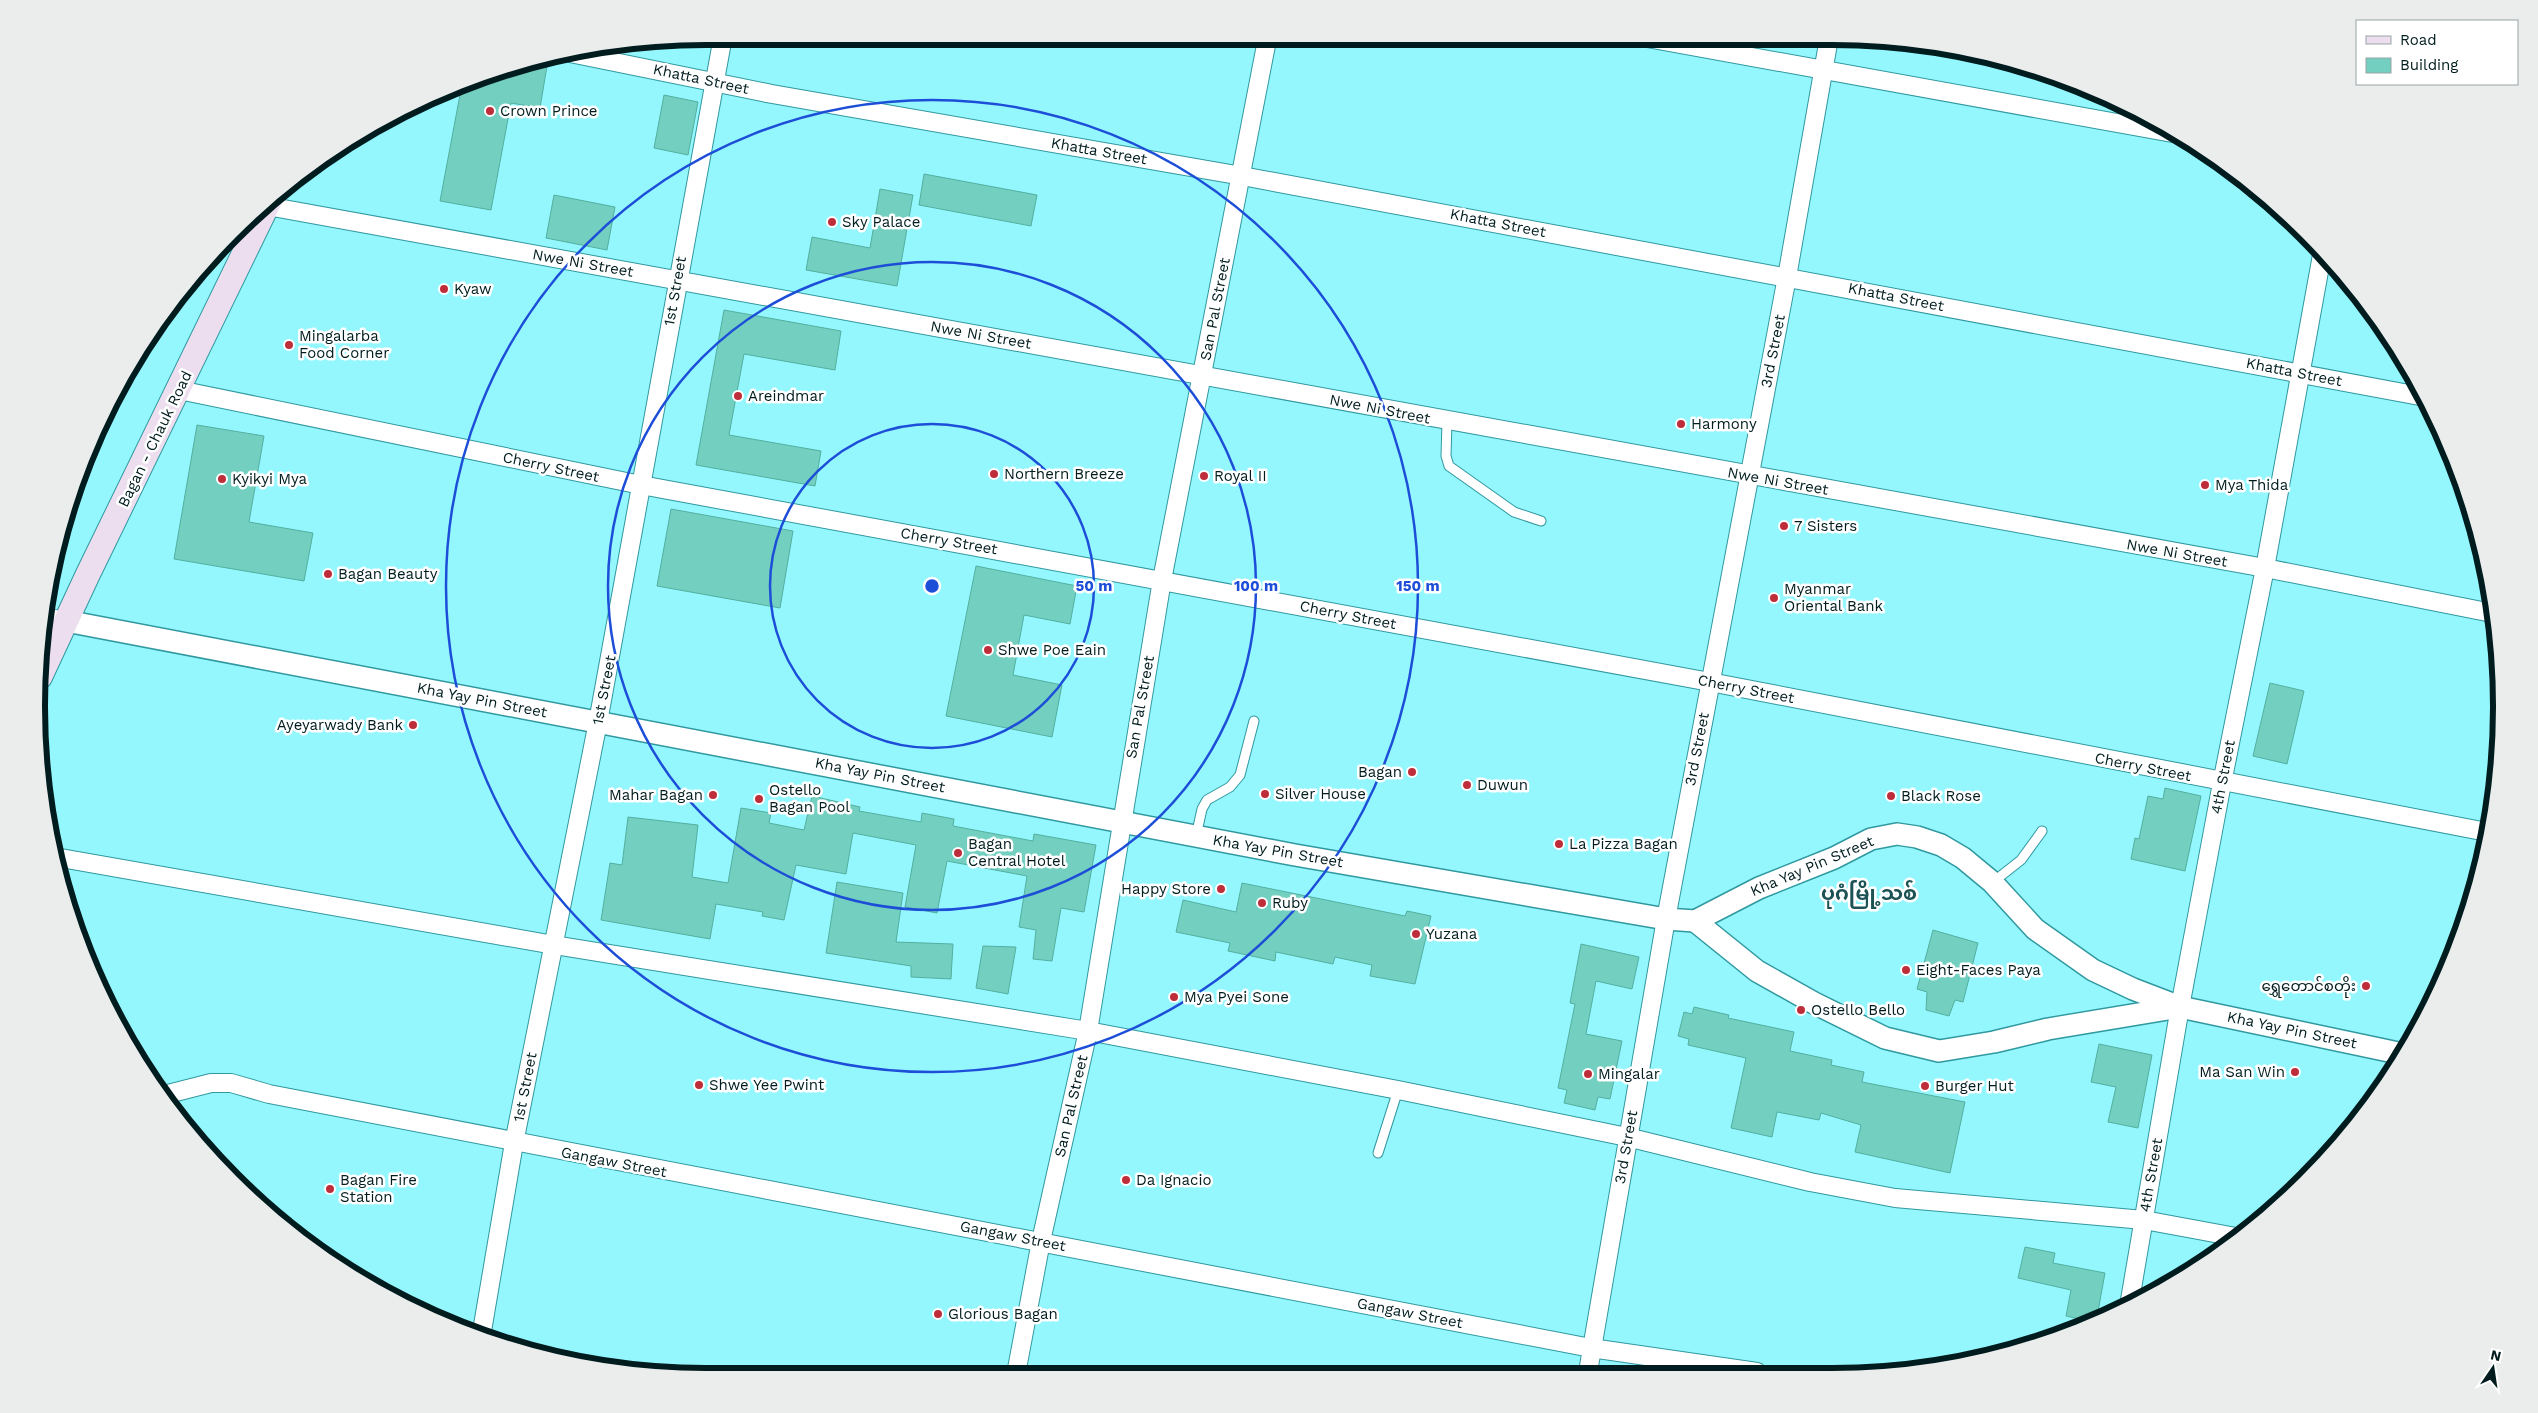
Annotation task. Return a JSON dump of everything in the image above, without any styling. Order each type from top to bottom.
[{"type":"main road","name":"Bagan - Chauk Road","points":[[46,664],[261,218]]},
{"type":"street","name":"1st Street","points":[[482,1329],[514,1143],[598,722],[677,280],[721,45]]},
{"type":"street","name":"San Pal Street","points":[[1017,1368],[1041,1241],[1088,1032],[1121,821],[1162,580],[1266,45]]},
{"type":"street","points":[[1685,45],[2154,130]]},
{"type":"street","name":"3rd Street","points":[[1588,1368],[1666,919],[1748,475],[1787,277],[1827,45]]},
{"type":"street","name":"Khatta Street","points":[[587,56],[781,96],[1242,176],[2414,395]]},
{"type":"street","name":"Nwe Ni Street","points":[[276,204],[1447,422],[2265,568],[2486,612]]},
{"type":"street","name":"4th Street","points":[[2131,1296],[2180,1007],[2265,568],[2321,262]]},
{"type":"street","name":"Cherry Street","points":[[179,390],[641,485],[1710,682],[2222,783],[2481,831]]},
{"type":"street","points":[[51,619],[66,621]]},
{"type":"street","name":"Kha Yay Pin Street","points":[[66,621],[1196,836],[1666,919],[1695,921],[1759,888],[1834,858],[1871,838],[1896,834],[1917,837],[1941,845],[1963,858],[1992,882],[2035,929],[2093,970],[2132,989],[2180,1007],[2395,1052]]},
{"type":"street","points":[[63,858],[554,945],[1088,1032],[1398,1090],[1627,1137],[1810,1182],[1895,1198],[2144,1220],[2228,1236]]},
{"type":"street","name":"Kha Yay Pin Street","points":[[1695,921],[1757,971],[1822,1008],[1885,1038],[1939,1051],[1994,1042],[2048,1029],[2180,1007]]},
{"type":"street","name":"Gangaw Street","points":[[170,1093],[197,1086],[224,1083],[269,1094],[514,1143],[1041,1241],[1591,1348],[1729,1368]]},
{"type":"lane","points":[[1447,422],[1446,456],[1449,466],[1514,512],[1542,521]]},
{"type":"lane","points":[[1196,836],[1202,809],[1208,800],[1230,787],[1240,775],[1254,721]]},
{"type":"lane","points":[[1992,882],[2020,860],[2042,831]]},
{"type":"lane","points":[[1378,1152],[1398,1090]]},
{"type":"building","points":[[547,66],[540,108],[511,103],[491,210],[440,201],[460,92],[494,80]]},
{"type":"building","points":[[664,95],[698,102],[688,155],[654,148]]},
{"type":"building","points":[[924,174],[1037,195],[1031,226],[919,205]]},
{"type":"building","points":[[880,189],[913,195],[897,286],[806,270],[812,237],[870,248]]},
{"type":"building","points":[[554,195],[615,207],[607,250],[546,238]]},
{"type":"building","points":[[724,310],[841,331],[835,370],[744,354],[729,435],[821,451],[815,486],[696,465]]},
{"type":"building","name":"Kyikyi Mya","points":[[197,425],[264,436],[249,522],[313,533],[304,581],[174,559]]},
{"type":"building","points":[[671,509],[793,531],[780,608],[657,586]]},
{"type":"building","name":"Shwe Poe Eain","points":[[976,566],[1077,586],[1070,624],[1024,615],[1013,675],[1062,685],[1052,737],[946,716]]},
{"type":"building","points":[[2270,683],[2304,691],[2287,764],[2253,756]]},
{"type":"building","points":[[2165,788],[2201,796],[2185,871],[2131,859],[2135,838],[2139,839],[2148,796],[2163,799]]},
{"type":"building","points":[[812,796],[860,807],[859,811],[921,822],[922,813],[954,819],[953,826],[1033,841],[1034,834],[1096,845],[1084,912],[1061,908],[1052,961],[1033,959],[1036,930],[1019,927],[1027,876],[947,861],[937,913],[905,907],[916,845],[853,833],[846,874],[796,865],[784,920],[762,916],[763,912],[716,904],[710,939],[601,920],[610,863],[622,865],[628,817],[698,825],[692,877],[728,883],[741,808],[771,813],[769,823],[804,830]]},
{"type":"building","points":[[837,882],[903,893],[896,942],[953,944],[951,979],[911,977],[911,966],[826,953]]},
{"type":"building","points":[[1242,883],[1405,916],[1407,911],[1431,916],[1415,984],[1370,976],[1372,965],[1335,957],[1333,964],[1276,952],[1275,961],[1228,951],[1230,943],[1176,932],[1183,900],[1236,912]]},
{"type":"building","points":[[1933,930],[1978,943],[1963,1002],[1955,1000],[1949,1016],[1926,1010],[1927,992],[1917,989]]},
{"type":"building","points":[[1581,944],[1639,957],[1632,989],[1596,981],[1586,1034],[1622,1041],[1610,1099],[1598,1097],[1595,1110],[1564,1103],[1567,1090],[1558,1088],[1575,1004],[1570,1003]]},
{"type":"building","points":[[983,946],[1016,947],[1008,994],[976,988]]},
{"type":"building","points":[[1694,1007],[1729,1015],[1728,1018],[1794,1032],[1790,1051],[1832,1060],[1831,1065],[1864,1072],[1862,1082],[1965,1102],[1950,1173],[1855,1152],[1861,1125],[1821,1113],[1819,1120],[1777,1112],[1772,1137],[1731,1128],[1746,1058],[1688,1045],[1689,1039],[1678,1036],[1684,1012],[1692,1014]]},
{"type":"building","points":[[2099,1044],[2152,1055],[2138,1128],[2108,1122],[2116,1087],[2091,1082]]},
{"type":"building","points":[[2025,1247],[2055,1253],[2053,1263],[2105,1273],[2098,1312],[2081,1319],[2066,1316],[2071,1290],[2018,1278]]},
{"type":"place","name":"Crown Prince","points":[[490,111]]},
{"type":"place","name":"Sky Palace","points":[[832,222]]},
{"type":"place","name":"Kyaw","points":[[444,289]]},
{"type":"place","name":"Mingalarba Food Corner","points":[[289,345]]},
{"type":"place","name":"Areindmar","points":[[738,396]]},
{"type":"place","name":"Harmony","points":[[1681,424]]},
{"type":"place","name":"Northern Breeze","points":[[994,474]]},
{"type":"place","name":"Royal II","points":[[1204,476]]},
{"type":"place","name":"Kyikyi Mya","points":[[222,479]]},
{"type":"place","name":"Mya Thida","points":[[2205,485]]},
{"type":"place","name":"7 Sisters","points":[[1784,526]]},
{"type":"place","name":"Bagan Beauty","points":[[328,574]]},
{"type":"place","name":"Myanmar Oriental Bank","points":[[1774,598]]},
{"type":"place","name":"Shwe Poe Eain","points":[[988,650]]},
{"type":"place","name":"Ayeyarwady Bank","points":[[413,725]]},
{"type":"place","name":"Bagan","points":[[1412,772]]},
{"type":"place","name":"Duwun","points":[[1467,785]]},
{"type":"place","name":"Silver House","points":[[1265,794]]},
{"type":"place","name":"Mahar Bagan","points":[[713,795]]},
{"type":"place","name":"Black Rose","points":[[1891,796]]},
{"type":"place","name":"Ostello Bagan Pool","points":[[759,799]]},
{"type":"place","name":"La Pizza Bagan","points":[[1559,844]]},
{"type":"place","name":"Bagan Central Hotel","points":[[958,853]]},
{"type":"place","name":"Happy Store","points":[[1221,889]]},
{"type":"place","name":"Ruby","points":[[1262,903]]},
{"type":"place","name":"Yuzana","points":[[1416,934]]},
{"type":"place","name":"Eight-Faces Paya","points":[[1906,970]]},
{"type":"place","name":"ရွှေတောင်စတိုး","points":[[2366,986]]},
{"type":"place","name":"Mya Pyei Sone","points":[[1174,997]]},
{"type":"place","name":"Ostello Bello","points":[[1801,1010]]},
{"type":"place","name":"Ma San Win","points":[[2295,1072]]},
{"type":"place","name":"Mingalar","points":[[1588,1074]]},
{"type":"place","name":"Shwe Yee Pwint","points":[[699,1085]]},
{"type":"place","name":"Burger Hut","points":[[1925,1086]]},
{"type":"place","name":"Da Ignacio","points":[[1126,1180]]},
{"type":"place","name":"Bagan Fire Station","points":[[330,1189]]},
{"type":"place","name":"Glorious Bagan","points":[[938,1314]]},
{"type":"district","name":"ပုဂံမြို့သစ်","points":[[1869,893]]}]
